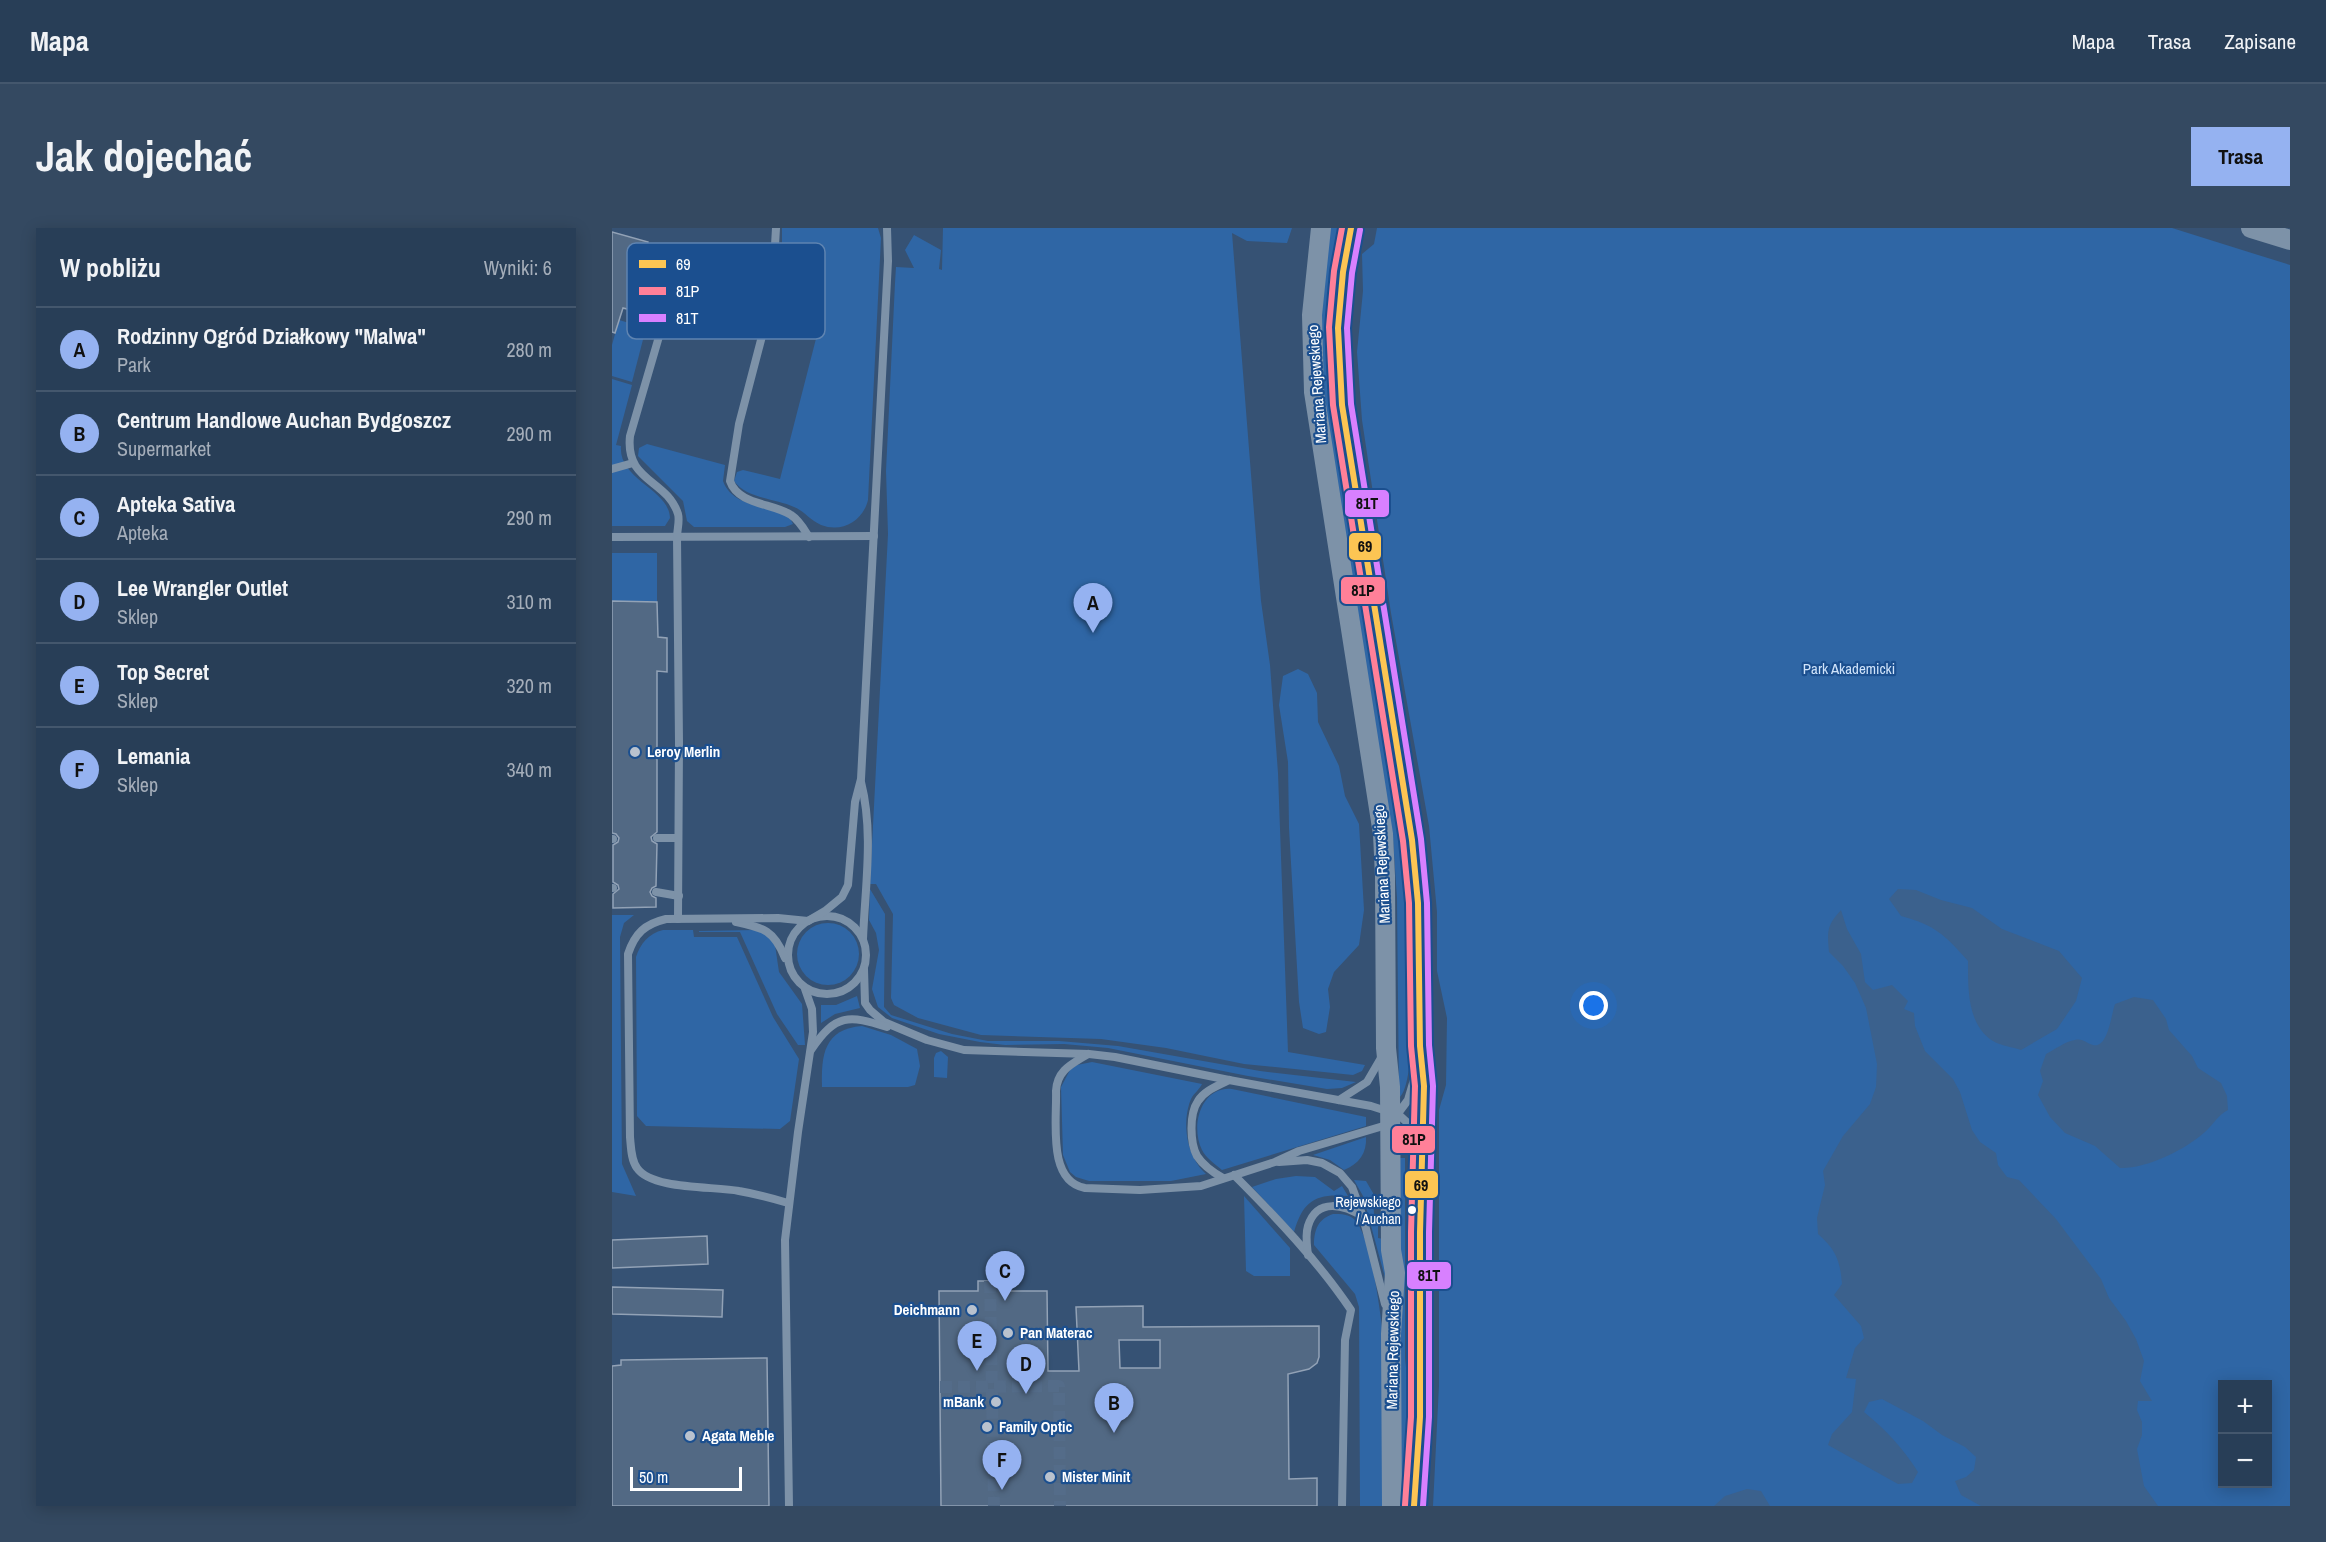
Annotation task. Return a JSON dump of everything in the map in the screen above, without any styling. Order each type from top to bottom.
[{"type":"street","name":"Mariana Rejewskiego","points":[[1322,228],[1312,315],[1313,383],[1319,434],[1383,834],[1386,1048],[1393,1116],[1391,1250],[1395,1273],[1391,1334],[1392,1506]]},
{"type":"street","name":"Mariana Rejewskiego","points":[[1351,228],[1339,299],[1338,367],[1348,446],[1416,867],[1419,914],[1420,1046],[1424,1086],[1420,1232],[1420,1416],[1414,1506]]},
{"type":"street","points":[[2251,228],[2290,240]]},
{"type":"lane","points":[[776,228],[776,243]]},
{"type":"lane","points":[[788,964],[787,951],[798,928],[842,897],[849,885],[855,802],[861,779],[888,261],[887,228]]},
{"type":"lane","points":[[658,339],[628,450],[633,463],[672,502],[679,516],[676,537],[678,920]]},
{"type":"lane","points":[[762,339],[739,424],[730,481],[735,490],[746,498],[794,516],[809,537]]},
{"type":"lane","points":[[612,469],[633,463]]},
{"type":"lane","points":[[612,537],[874,536]]},
{"type":"lane","points":[[861,779],[868,808],[862,939],[866,959],[865,1003],[884,1022],[917,1036]]},
{"type":"lane","points":[[657,838],[678,838]]},
{"type":"lane","points":[[656,892],[679,896]]},
{"type":"lane","points":[[788,1203],[737,1190],[648,1178],[637,1168],[631,1154],[630,1137],[628,954],[633,940],[643,928],[654,922],[678,920],[778,918],[808,921],[820,916],[833,916],[845,920],[855,928],[862,939]]},
{"type":"lane","points":[[726,919],[763,928],[773,936],[781,947],[791,974],[805,989],[816,994],[828,995],[850,988],[864,969]]},
{"type":"lane","points":[[789,1506],[785,1240],[788,1203],[813,1032],[812,1009],[805,989]]},
{"type":"lane","points":[[810,1051],[823,1033],[842,1020],[852,1018],[964,1050],[1115,1057],[1339,1100],[1393,1116],[1411,1126],[1423,1144]]},
{"type":"lane","points":[[1089,1054],[1065,1068],[1057,1082],[1057,1155],[1061,1170],[1077,1187],[1176,1189],[1201,1186],[1275,1162],[1393,1116],[1408,1100],[1415,1077],[1420,1046]]},
{"type":"lane","points":[[1339,1100],[1367,1082],[1386,1048]]},
{"type":"lane","points":[[1223,1178],[1198,1156],[1194,1149],[1192,1123],[1196,1102],[1206,1092],[1229,1080]]},
{"type":"lane","points":[[1275,1162],[1308,1160],[1328,1166],[1340,1173],[1352,1187],[1381,1282],[1391,1334]]},
{"type":"lane","points":[[1234,1175],[1308,1255],[1334,1285],[1351,1310],[1345,1340],[1342,1506]]},
{"type":"lane","points":[[1308,1255],[1306,1235],[1308,1224],[1316,1214],[1329,1206],[1342,1206],[1350,1208],[1363,1217]]},
{"type":"green space","points":[[782,228],[878,228],[881,238],[868,500],[862,514],[844,526],[821,525],[798,509],[754,495],[734,481],[737,472],[743,470],[780,479],[816,339],[825,339],[825,243],[782,243]]},
{"type":"green space","points":[[943,228],[1292,228],[1287,243],[1247,241],[1232,233],[1261,601],[1270,665],[1278,773],[1288,1052],[1365,1065],[1362,1071],[1353,1075],[1244,1064],[1166,1048],[1101,1039],[981,1035],[918,1018],[894,1005],[891,998],[893,914],[876,884],[870,884],[888,534],[886,471],[896,267],[914,268],[905,250],[914,235],[941,250],[939,269],[942,270]]},
{"type":"green space","points":[[1330,228],[1342,228],[1333,279],[1405,848],[1412,1021],[1406,1083],[1399,1098],[1397,898],[1393,839],[1324,415],[1320,306]]},
{"type":"green space","name":"Park Akademicki","points":[[1377,228],[2172,228],[2290,265],[2290,1506],[1433,1506],[1439,1385],[1439,1110],[1446,1085],[1447,1018],[1437,971],[1437,912],[1429,826],[1391,613],[1362,420],[1357,352],[1363,291],[1362,254],[1374,244]]},
{"type":"green space","points":[[619,320],[627,322],[627,339],[643,339],[632,382],[612,376],[612,345]]},
{"type":"green space","points":[[612,379],[632,385],[616,445],[621,446],[622,458],[627,468],[662,499],[670,518],[665,526],[612,526]]},
{"type":"green space","points":[[647,444],[725,465],[723,481],[729,491],[748,503],[780,512],[793,524],[785,527],[694,527],[687,521],[683,501],[638,456],[639,448]]},
{"type":"green space","points":[[612,553],[657,553],[657,602],[612,601]]},
{"type":"green space","points":[[1298,669],[1308,674],[1317,693],[1318,722],[1339,766],[1345,796],[1359,824],[1364,910],[1359,945],[1334,972],[1328,989],[1330,1007],[1326,1032],[1319,1034],[1303,1028],[1299,1002],[1289,828],[1288,762],[1279,705],[1283,676]]},
{"type":"green space","points":[[870,889],[885,914],[884,1007],[891,1015],[952,1034],[988,1041],[1059,1041],[1118,1046],[1260,1071],[1356,1082],[1342,1088],[1327,1089],[1108,1048],[1064,1044],[1005,1045],[980,1042],[939,1034],[892,1018],[878,1007],[872,989],[879,950],[876,933],[869,920]]},
{"type":"green space","points":[[612,915],[634,915],[624,923],[620,937],[622,1164],[636,1196],[612,1192]]},
{"type":"green space","points":[[822,923],[834,923],[850,932],[857,942],[859,954],[857,966],[850,976],[834,985],[822,985],[811,980],[802,971],[797,960],[797,948],[802,937],[811,928]]},
{"type":"green space","points":[[663,930],[693,930],[694,937],[737,937],[773,1017],[799,1059],[790,1121],[780,1129],[646,1126],[637,1116],[636,957],[646,940]]},
{"type":"green space","points":[[755,930],[766,934],[775,945],[779,972],[802,1004],[805,1045],[798,1045],[777,1014],[740,932],[699,932]]},
{"type":"green space","points":[[857,996],[860,1008],[835,1014],[821,1023],[821,1005],[836,1005]]},
{"type":"green space","points":[[862,1026],[891,1035],[917,1049],[920,1066],[915,1085],[908,1087],[822,1087],[824,1054],[832,1038],[849,1028]]},
{"type":"green space","points":[[941,1051],[948,1057],[947,1078],[934,1077],[934,1058],[936,1053]]},
{"type":"green space","points":[[1092,1062],[1202,1084],[1191,1099],[1186,1118],[1186,1129],[1194,1158],[1206,1174],[1171,1181],[1089,1181],[1076,1177],[1070,1172],[1063,1155],[1061,1087],[1070,1070],[1077,1065]]},
{"type":"green space","points":[[1232,1089],[1366,1117],[1366,1126],[1222,1170],[1202,1150],[1197,1130],[1198,1119],[1201,1109],[1213,1094],[1221,1090]]},
{"type":"green space","points":[[1366,1137],[1361,1157],[1354,1165],[1344,1170],[1330,1160],[1313,1155]]},
{"type":"green space","points":[[1399,1158],[1405,1158],[1405,1358],[1411,1415],[1406,1506],[1400,1506]]},
{"type":"green space","points":[[1296,1176],[1315,1177],[1334,1191],[1342,1186],[1348,1196],[1327,1196],[1312,1201],[1306,1206],[1294,1232],[1252,1187],[1276,1179]]},
{"type":"green space","points":[[1354,1180],[1366,1181],[1373,1193],[1374,1215],[1378,1216],[1378,1238],[1383,1239],[1387,1285],[1363,1196]]},
{"type":"green space","points":[[1244,1196],[1290,1248],[1290,1276],[1254,1276],[1246,1271]]},
{"type":"green space","points":[[1333,1214],[1350,1217],[1361,1229],[1370,1257],[1377,1292],[1383,1335],[1383,1506],[1360,1506],[1359,1307],[1355,1294],[1314,1245],[1320,1222]]},
{"type":"shaded area","points":[[1898,889],[1916,890],[1941,900],[1972,908],[2002,929],[2059,951],[2082,978],[2076,1001],[2057,1029],[2021,1050],[1996,1043],[1984,1034],[1978,1026],[1971,1005],[1968,961],[1939,932],[1923,923],[1901,916],[1889,899]]},
{"type":"shaded area","points":[[1841,910],[1847,929],[1861,954],[1865,982],[1873,990],[1892,985],[1908,1001],[1904,1009],[1914,1013],[1915,1026],[1925,1051],[1953,1079],[1960,1092],[1972,1130],[1980,1142],[1996,1153],[1998,1165],[2007,1177],[2019,1180],[2056,1219],[2101,1279],[2109,1298],[2136,1339],[2144,1361],[2140,1381],[2152,1401],[2138,1401],[2137,1410],[2142,1422],[2142,1435],[2137,1449],[2144,1486],[2158,1506],[1981,1506],[1961,1495],[1955,1481],[1966,1477],[1974,1470],[1976,1457],[1965,1447],[1942,1435],[1923,1421],[1882,1399],[1869,1402],[1864,1412],[1894,1440],[1912,1463],[1918,1472],[1912,1483],[1898,1484],[1828,1445],[1832,1434],[1852,1412],[1856,1379],[1846,1378],[1855,1348],[1864,1338],[1861,1326],[1834,1295],[1842,1284],[1840,1268],[1833,1251],[1818,1234],[1817,1218],[1825,1185],[1823,1171],[1843,1136],[1870,1104],[1876,1087],[1877,1064],[1866,1008],[1855,983],[1829,952],[1829,929]]},
{"type":"shaded area","points":[[2134,997],[2153,1000],[2166,1019],[2169,1030],[2192,1056],[2198,1068],[2221,1083],[2227,1096],[2228,1110],[2197,1139],[2176,1152],[2153,1162],[2120,1168],[2095,1146],[2065,1133],[2050,1117],[2038,1095],[2043,1081],[2040,1071],[2046,1054],[2068,1042],[2077,1040],[2098,1045],[2108,1030],[2115,1004]]},
{"type":"shaded area","points":[[1747,1489],[1761,1491],[1770,1506],[1714,1506],[1725,1496]]},
{"type":"building","points":[[612,232],[648,242],[627,243],[627,309],[623,308],[615,333],[612,332]]},
{"type":"building","name":"Leroy Merlin","points":[[612,601],[657,602],[658,637],[667,638],[667,672],[657,671],[657,832],[651,837],[652,841],[657,844],[656,886],[650,892],[656,898],[656,907],[613,908],[613,894],[619,889],[618,885],[613,882],[613,845],[618,842],[619,838],[612,833]]},
{"type":"building","points":[[707,1236],[708,1264],[612,1268],[612,1240]]},
{"type":"building","points":[[978,1281],[1001,1281],[1001,1291],[1047,1291],[1048,1371],[1079,1371],[1076,1307],[1143,1306],[1143,1327],[1319,1326],[1317,1363],[1309,1369],[1288,1374],[1289,1479],[1317,1478],[1317,1506],[941,1506],[939,1291],[978,1291]],"holes":[[[1119,1340],[1160,1340],[1160,1368],[1120,1368]]]},
{"type":"building","points":[[612,1287],[723,1290],[722,1317],[612,1314]]},
{"type":"building","name":"Agata Meble","points":[[767,1358],[769,1506],[612,1506],[612,1366],[621,1365],[621,1360]]},
{"type":"tunnel","points":[[990,1281],[994,1506]]},
{"type":"tunnel","points":[[940,1387],[1059,1386],[1060,1506]]},
{"type":"transit line","name":"81P","points":[[1342,228],[1334,271],[1329,327],[1333,405],[1403,841],[1409,903],[1411,1046],[1415,1086],[1411,1232],[1411,1417],[1405,1505]]},
{"type":"transit line","name":"69","points":[[1351,228],[1343,272],[1338,328],[1342,405],[1412,840],[1418,903],[1420,1046],[1424,1086],[1420,1232],[1420,1417],[1414,1506]]},
{"type":"transit line","name":"81T","points":[[1360,230],[1352,273],[1347,328],[1351,404],[1421,839],[1427,903],[1429,1045],[1433,1086],[1429,1232],[1429,1417],[1423,1506]]},
{"type":"place","name":"Rodzinny Ogród Działkowy \"Malwa\"","points":[[1093,633]]},
{"type":"place","name":"Leroy Merlin","points":[[635,752]]},
{"type":"place","name":"Rejewskiego / Auchan","points":[[1412,1210]]},
{"type":"place","name":"Apteka Sativa","points":[[1005,1301]]},
{"type":"place","name":"Deichmann","points":[[972,1310]]},
{"type":"place","name":"Pan Materac","points":[[1008,1333]]},
{"type":"place","name":"Top Secret","points":[[977,1371]]},
{"type":"place","name":"Lee Wrangler Outlet","points":[[1026,1394]]},
{"type":"place","name":"mBank","points":[[996,1402]]},
{"type":"place","name":"Family Optic","points":[[987,1427]]},
{"type":"place","name":"Centrum Handlowe Auchan Bydgoszcz","points":[[1114,1433]]},
{"type":"place","name":"Agata Meble","points":[[690,1436]]},
{"type":"place","name":"Mister Minit","points":[[1050,1477]]},
{"type":"place","name":"Lemania","points":[[1002,1490]]}]
